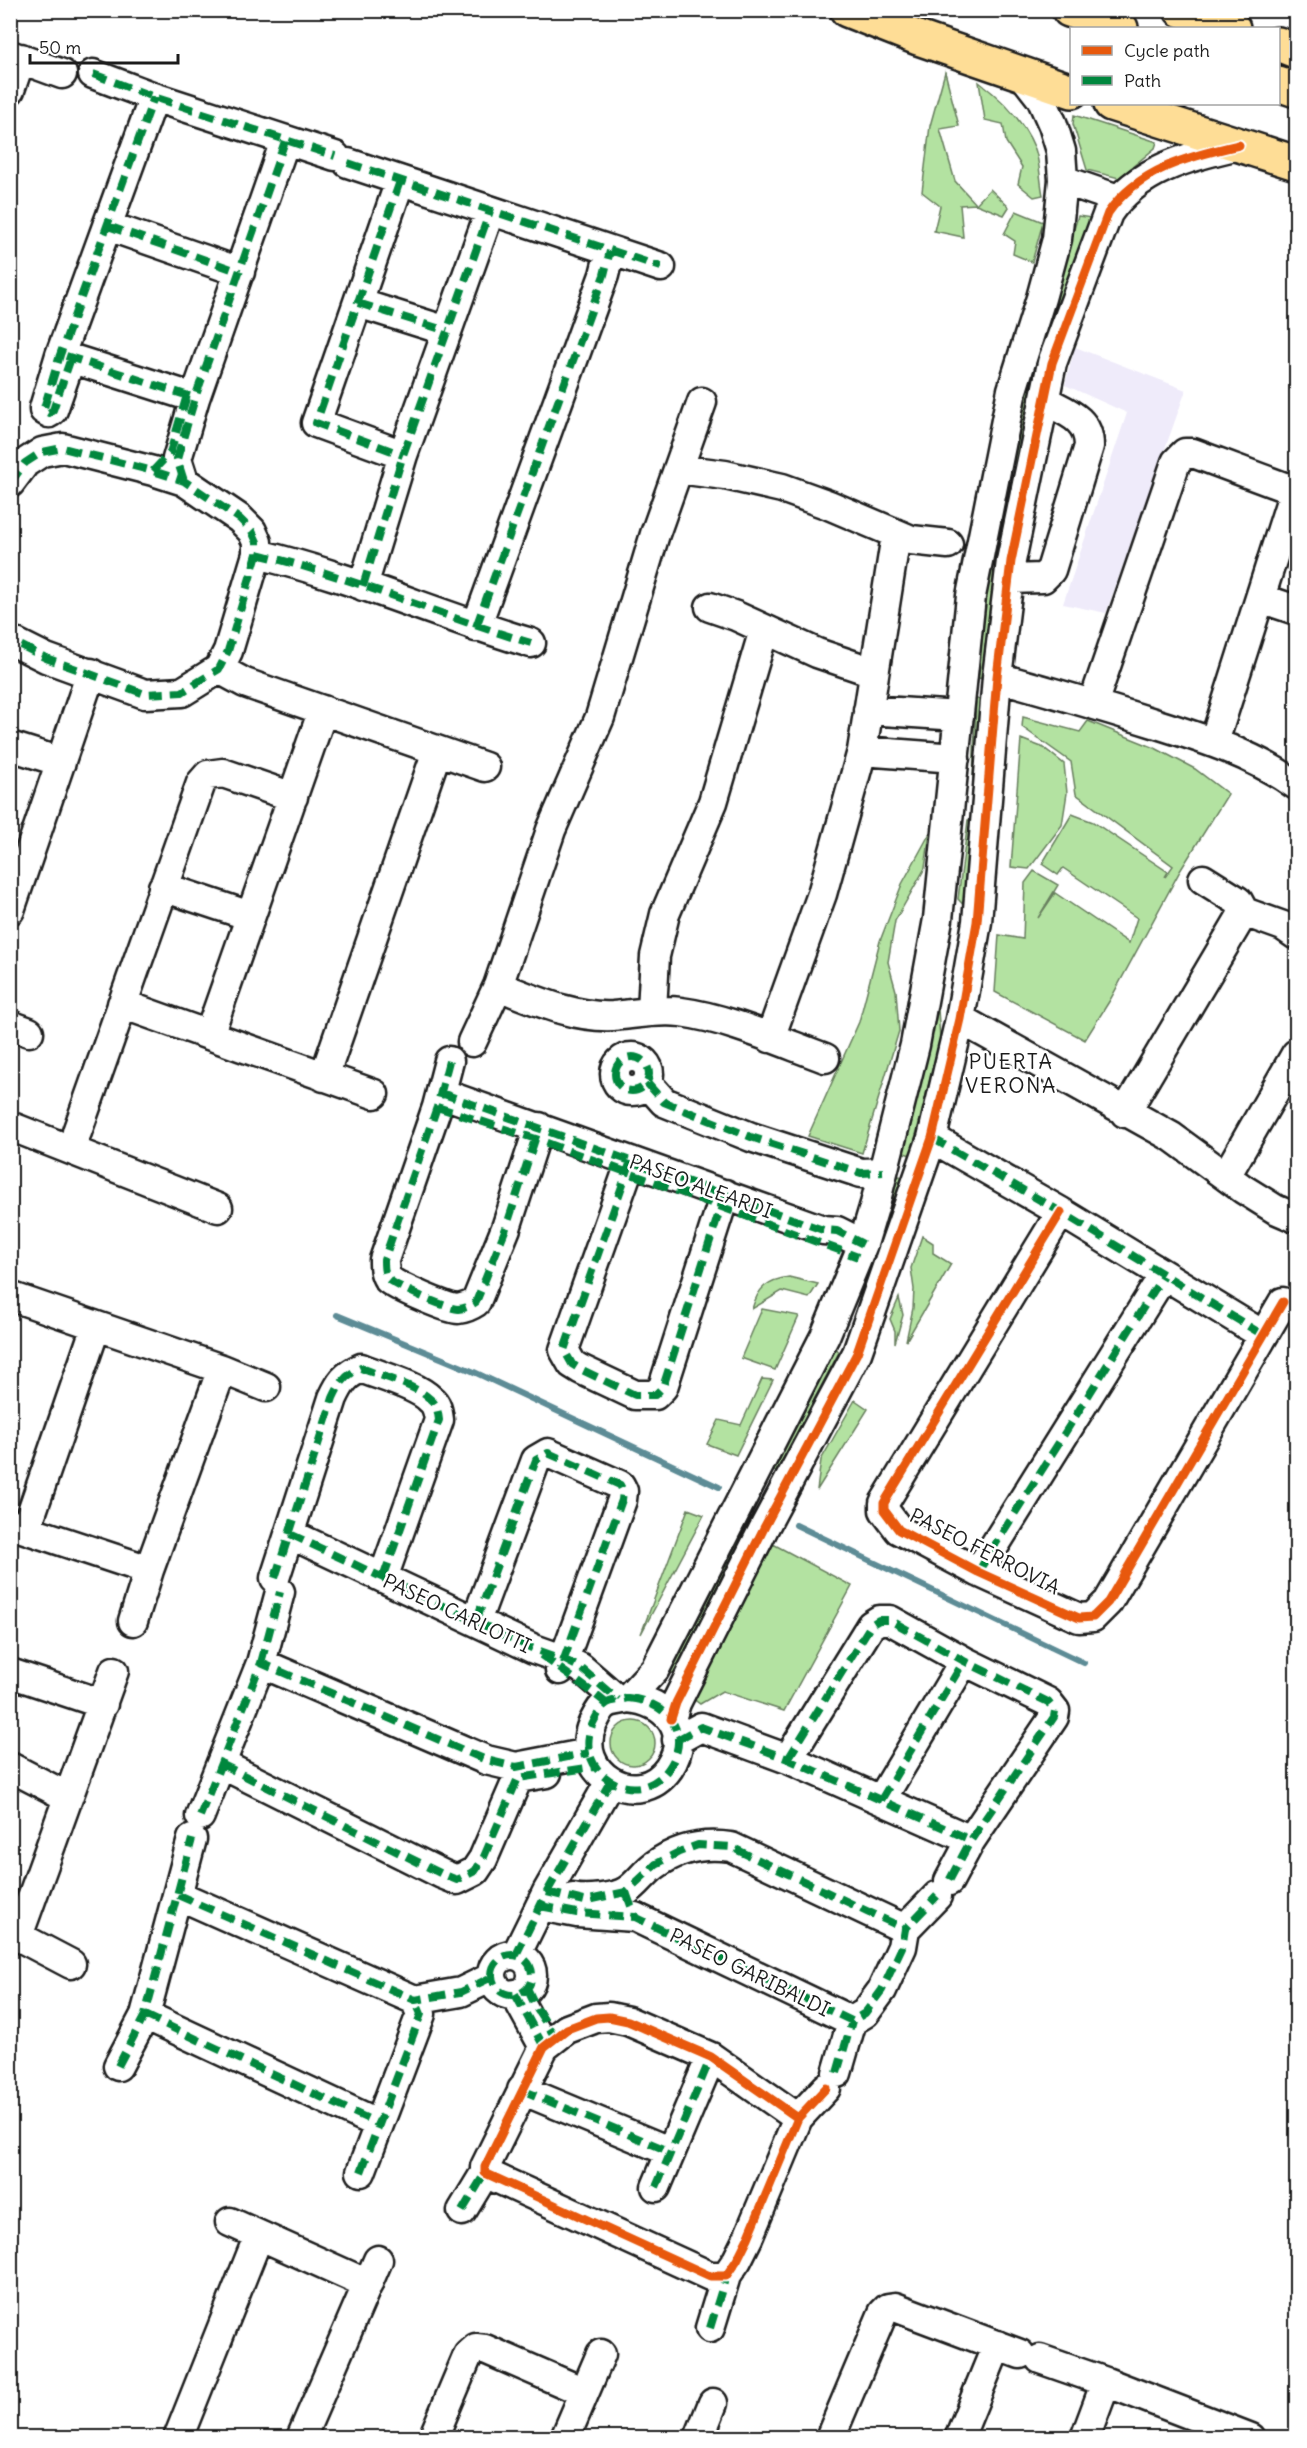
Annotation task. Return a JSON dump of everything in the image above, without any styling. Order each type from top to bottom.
[{"type":"highway","points":[[847,10],[918,38],[1070,91]]},
{"type":"highway","points":[[1069,10],[1118,27]]},
{"type":"highway","points":[[1181,10],[1230,27]]},
{"type":"highway","points":[[1280,45],[1296,51]]},
{"type":"highway","points":[[1280,85],[1296,90]]},
{"type":"highway","points":[[1114,105],[1296,163]]},
{"type":"street","points":[[10,90],[16,56],[62,74]]},
{"type":"street","points":[[93,74],[400,181],[661,267]]},
{"type":"street","points":[[516,1955],[544,1899],[598,1767],[589,1731],[618,1701],[655,1669],[825,1336],[860,1250],[883,1172],[915,1045],[938,919],[971,596],[978,558],[1011,390],[1041,298],[1057,239],[1063,180],[1061,151],[1041,98],[1023,75]]},
{"type":"street","points":[[154,97],[65,356],[191,396]]},
{"type":"street","points":[[153,471],[170,453],[240,272],[285,141]]},
{"type":"street","points":[[261,1663],[517,1772],[598,1767],[628,1788],[647,1786],[664,1775],[675,1759],[676,1703],[780,1496],[857,1353],[932,1138],[960,1019],[977,922],[997,677],[1010,570],[1044,400],[1056,352],[1108,213],[1118,199],[1142,180],[1170,163],[1239,145]]},
{"type":"street","points":[[1063,180],[1118,199]]},
{"type":"street","points":[[400,181],[316,423],[404,455]]},
{"type":"street","points":[[363,586],[404,455],[490,211]]},
{"type":"street","points":[[108,226],[240,272]]},
{"type":"street","points":[[476,627],[604,274],[610,251]]},
{"type":"street","points":[[358,303],[447,331]]},
{"type":"street","points":[[184,481],[177,459],[191,396]]},
{"type":"street","points":[[978,558],[1010,570],[1043,578],[1051,570],[1089,446],[1085,425],[1044,400]]},
{"type":"street","points":[[472,1042],[498,986],[551,830],[600,717],[643,573],[702,402]]},
{"type":"street","points":[[10,483],[25,463],[42,452],[63,448],[184,481],[240,519],[252,531],[257,542],[257,555],[228,651],[219,669],[182,692],[146,694],[46,658],[10,640]]},
{"type":"street","points":[[1093,704],[1176,462],[1185,453],[1193,453],[1295,488],[1214,742]]},
{"type":"street","points":[[678,469],[725,475],[782,488],[829,505],[910,540],[948,544]]},
{"type":"street","points":[[770,1038],[822,894],[862,751],[896,535]]},
{"type":"street","points":[[257,555],[287,561],[476,627],[531,643]]},
{"type":"street","points":[[1260,598],[1296,610]]},
{"type":"street","points":[[710,607],[736,616],[817,653],[873,672]]},
{"type":"street","points":[[652,1010],[655,956],[665,914],[713,802],[764,630]]},
{"type":"street","points":[[219,669],[245,683],[484,767]]},
{"type":"street","points":[[13,895],[91,673]]},
{"type":"street","points":[[997,677],[1214,742],[1285,777],[1296,785]]},
{"type":"street","points":[[208,1035],[323,710]]},
{"type":"street","points":[[868,710],[959,716]]},
{"type":"street","points":[[10,746],[61,762]]},
{"type":"street","points":[[324,1077],[437,751]]},
{"type":"street","points":[[862,751],[955,758]]},
{"type":"street","points":[[77,1132],[196,793],[208,775],[223,773],[292,797]]},
{"type":"street","points":[[1203,879],[1238,901],[1244,912],[1283,926],[1296,935]]},
{"type":"street","points":[[163,887],[250,916]]},
{"type":"street","points":[[1125,1113],[1244,912]]},
{"type":"street","points":[[938,919],[977,922]]},
{"type":"street","points":[[498,986],[552,1007],[583,1015],[612,1016],[652,1010],[683,1012],[717,1020],[825,1058]]},
{"type":"street","points":[[122,1004],[374,1094]]},
{"type":"street","points":[[960,1019],[1125,1113],[1172,1137],[1275,1209],[1296,1218]]},
{"type":"street","points":[[1226,1176],[1296,1054]]},
{"type":"street","points":[[449,1061],[439,1100],[384,1267],[391,1281],[444,1306],[456,1309],[468,1307],[476,1302],[506,1227],[537,1133]]},
{"type":"street","points":[[647,1083],[664,1102],[751,1137],[861,1173],[883,1172]]},
{"type":"street","name":"PASEO ALEARDI","points":[[439,1100],[723,1200],[824,1230],[837,1231],[860,1250]]},
{"type":"street","points":[[10,1126],[218,1209]]},
{"type":"street","points":[[932,1138],[1061,1212],[1263,1335]]},
{"type":"street","points":[[628,1167],[564,1350],[572,1364],[635,1395],[655,1395],[663,1387],[723,1200]]},
{"type":"street","name":"PASEO FERROVIA","points":[[1061,1212],[884,1503],[884,1510],[899,1530],[978,1572],[1079,1618],[1093,1617],[1108,1602],[1283,1302]]},
{"type":"street","points":[[978,1572],[1163,1276]]},
{"type":"street","points":[[13,1306],[96,1326],[222,1369],[266,1387]]},
{"type":"street","points":[[96,1326],[18,1527],[149,1570]]},
{"type":"street","points":[[825,1336],[857,1353]]},
{"type":"street","points":[[118,2066],[145,2016],[196,1828],[261,1663],[290,1534],[340,1382],[348,1374],[361,1368],[430,1398],[437,1408],[439,1420],[383,1578]]},
{"type":"street","points":[[133,1621],[149,1570],[222,1369]]},
{"type":"street","points":[[476,1622],[536,1460],[548,1453],[620,1485],[623,1491],[622,1500],[563,1665],[581,1668],[618,1701],[645,1700],[660,1707],[674,1730]]},
{"type":"street","name":"PASEO CARLOTTI","points":[[290,1534],[534,1649],[563,1665]]},
{"type":"street","points":[[788,1759],[874,1622],[890,1620],[964,1661],[881,1800]]},
{"type":"street","name":"PASEO GARIBALDI","points":[[544,1899],[577,1913],[630,1905],[852,2020],[865,2013],[882,1990],[902,1947],[905,1929],[944,1889],[971,1840],[1054,1717],[1055,1711],[1048,1702],[964,1661]]},
{"type":"street","points":[[71,1964],[14,1934],[114,1671]]},
{"type":"street","points":[[10,1673],[103,1704]]},
{"type":"street","points":[[674,1730],[701,1727],[788,1759],[971,1840]]},
{"type":"street","points":[[221,1764],[457,1880],[475,1871],[483,1859],[517,1772]]},
{"type":"street","points":[[10,1767],[68,1797]]},
{"type":"street","points":[[630,1905],[656,1864],[698,1845],[714,1844],[731,1847],[905,1929]]},
{"type":"street","points":[[178,1895],[415,2000],[461,1992],[492,1977]]},
{"type":"street","points":[[516,1955],[522,1958],[531,1969],[532,1975],[521,1991],[508,1994],[497,1989],[492,1971],[498,1960],[516,1955]]},
{"type":"street","points":[[521,1991],[537,2009],[550,2042]]},
{"type":"street","points":[[362,2172],[421,2014],[415,2000]]},
{"type":"street","points":[[145,2016],[379,2124]]},
{"type":"street","points":[[462,2211],[485,2173],[485,2167],[522,2090],[550,2042],[581,2023],[609,2017],[628,2021],[711,2057],[798,2118]]},
{"type":"street","points":[[710,2328],[726,2276],[748,2238],[798,2118],[831,2081],[852,2020]]},
{"type":"street","points":[[656,2187],[711,2057]]},
{"type":"street","points":[[522,2090],[671,2152]]},
{"type":"street","points":[[485,2173],[710,2276],[726,2276]]},
{"type":"street","points":[[230,2222],[259,2235],[373,2272],[301,2438]]},
{"type":"street","points":[[178,2438],[259,2235]]},
{"type":"street","points":[[830,2438],[883,2313],[888,2308],[895,2307],[1019,2353],[1106,2382],[1234,2434]]},
{"type":"street","points":[[433,2438],[468,2355],[476,2348],[485,2349],[584,2392]]},
{"type":"street","points":[[959,2438],[1019,2353]]},
{"type":"street","points":[[565,2438],[601,2354]]},
{"type":"street","points":[[1084,2438],[1106,2382]]},
{"type":"street","points":[[699,2438],[713,2403]]},
{"type":"shaded area","points":[[1075,347],[1186,390],[1106,613],[1063,604],[1127,413],[1065,385]]},
{"type":"green space","points":[[945,72],[959,126],[940,129],[955,181],[976,204],[960,205],[963,237],[934,231],[940,206],[922,192],[930,126]]},
{"type":"green space","points":[[979,82],[1012,112],[1025,129],[1038,160],[1043,195],[1034,197],[1018,184],[1022,167],[1006,142],[1003,124],[985,120]]},
{"type":"green space","points":[[1074,115],[1157,142],[1155,148],[1119,178],[1087,170],[1073,124]]},
{"type":"green space","points":[[990,189],[1009,207],[1004,215],[976,204]]},
{"type":"green space","points":[[1016,211],[1043,222],[1032,262],[1013,254],[1015,241],[1004,234]]},
{"type":"green space","points":[[1078,216],[1092,218],[1016,469],[1011,436]]},
{"type":"green space","points":[[985,570],[998,572],[987,679],[977,678]]},
{"type":"green space","points":[[976,699],[988,700],[980,805],[972,806]]},
{"type":"green space","points":[[1023,717],[1080,732],[1088,721],[1155,748],[1195,769],[1228,794],[1180,871],[1110,1000],[1085,1040],[995,992],[999,935],[1023,939],[1025,883],[1034,871],[1058,885],[1038,918],[1055,893],[1129,943],[1137,918],[1063,868],[1058,875],[1042,864],[1072,814],[1093,822],[1168,872],[1165,877],[1173,866],[1076,794],[1071,762],[1022,727]]},
{"type":"green space","points":[[1021,739],[1044,748],[1064,764],[1067,793],[1062,825],[1029,869],[1011,867]]},
{"type":"green space","points":[[968,820],[978,821],[968,910],[958,899]]},
{"type":"green space","points":[[930,833],[925,868],[895,921],[888,962],[896,991],[899,1031],[862,1153],[808,1136],[859,1022],[880,941],[902,884]]},
{"type":"green space","points":[[938,1009],[940,1039],[911,1155],[901,1152]]},
{"type":"green space","points":[[894,1175],[904,1177],[878,1256],[878,1219]]},
{"type":"green space","points":[[922,1236],[933,1243],[933,1253],[951,1264],[906,1341],[913,1308],[914,1289],[911,1268]]},
{"type":"green space","points":[[789,1277],[818,1284],[809,1298],[782,1291],[752,1309],[764,1286],[775,1280]]},
{"type":"green space","points":[[899,1298],[903,1315],[895,1343],[895,1331],[890,1319]]},
{"type":"green space","points":[[762,1309],[799,1316],[775,1370],[741,1358]]},
{"type":"green space","points":[[832,1342],[839,1352],[776,1472],[768,1468]]},
{"type":"green space","points":[[762,1379],[773,1380],[736,1455],[707,1444],[719,1420],[741,1425]]},
{"type":"green space","points":[[855,1400],[868,1409],[817,1490],[821,1460]]},
{"type":"green space","points":[[688,1509],[704,1515],[641,1634]]},
{"type":"green space","points":[[735,1532],[745,1538],[675,1674],[665,1669]]},
{"type":"green space","points":[[773,1544],[852,1586],[784,1711],[722,1691],[700,1704],[692,1698]]},
{"type":"green space","points":[[633,1721],[642,1722],[649,1727],[654,1734],[654,1752],[649,1759],[642,1764],[633,1765],[624,1764],[617,1759],[612,1752],[611,1743],[612,1734],[617,1727],[624,1722]]},
{"type":"waterway","points":[[337,1315],[472,1371],[719,1487]]},
{"type":"waterway","points":[[796,1525],[1084,1663]]},
{"type":"marked path","points":[[93,74],[154,97],[335,156]]},
{"type":"marked path","points":[[71,358],[53,410],[49,413],[44,408],[60,355],[154,97]]},
{"type":"marked path","points":[[184,481],[177,459],[195,398],[285,141]]},
{"type":"marked path","points":[[348,163],[661,267]]},
{"type":"marked path","points":[[400,181],[316,423],[403,455]]},
{"type":"marked path","points":[[363,586],[403,455],[490,211]]},
{"type":"marked path","points":[[108,226],[240,272]]},
{"type":"marked path","points":[[476,627],[604,275],[610,251]]},
{"type":"marked path","points":[[358,303],[447,331]]},
{"type":"marked path","points":[[66,356],[195,398]]},
{"type":"marked path","points":[[153,471],[170,453],[187,395]]},
{"type":"marked path","points":[[10,483],[25,463],[42,452],[63,448],[184,481],[240,519],[252,531],[257,542],[257,554],[228,651],[219,669],[182,692],[145,694],[46,658],[10,640]]},
{"type":"marked path","points":[[257,554],[327,573],[531,643]]},
{"type":"marked path","points":[[632,1057],[644,1062],[649,1074],[644,1086],[632,1091],[620,1086],[615,1074],[620,1062],[632,1057]]},
{"type":"marked path","points":[[449,1061],[437,1107],[384,1260],[388,1279],[411,1292],[452,1308],[463,1308],[476,1302],[506,1228],[539,1127]]},
{"type":"marked path","points":[[647,1083],[664,1102],[751,1137],[861,1173],[883,1172]]},
{"type":"marked path","points":[[441,1093],[823,1230],[837,1231],[863,1244]]},
{"type":"marked path","points":[[437,1107],[536,1139],[858,1257]]},
{"type":"marked path","points":[[932,1138],[1061,1212],[1263,1335]]},
{"type":"marked path","points":[[631,1161],[564,1350],[572,1364],[635,1395],[655,1395],[663,1387],[725,1194]]},
{"type":"marked path","points":[[978,1572],[1163,1276]]},
{"type":"marked path","points":[[275,1578],[333,1398],[344,1380],[361,1368],[407,1385],[424,1394],[436,1406],[439,1420],[383,1578]]},
{"type":"marked path","points":[[476,1621],[536,1460],[548,1453],[620,1485],[623,1491],[622,1500],[560,1670]]},
{"type":"marked path","points":[[290,1534],[534,1649],[581,1668],[618,1700]]},
{"type":"marked path","points":[[261,1663],[280,1592]]},
{"type":"marked path","points":[[788,1759],[871,1625],[879,1620],[890,1620],[964,1661],[1048,1702],[1055,1711],[1054,1717],[971,1840],[949,1881]]},
{"type":"marked path","points":[[541,1655],[606,1703]]},
{"type":"marked path","points":[[881,1800],[964,1661]]},
{"type":"marked path","points":[[200,1816],[261,1663],[486,1760],[516,1767],[589,1753]]},
{"type":"marked path","points":[[628,1698],[654,1705],[672,1721],[677,1731],[676,1755],[669,1768],[656,1781],[641,1787],[625,1787],[611,1781],[599,1771],[591,1757],[588,1741],[593,1723],[602,1707],[628,1698]]},
{"type":"marked path","points":[[677,1740],[701,1727],[788,1759],[971,1840]]},
{"type":"marked path","points":[[221,1764],[457,1880],[475,1871],[483,1859],[518,1778],[594,1767]]},
{"type":"marked path","points":[[516,1955],[547,1892],[610,1782]]},
{"type":"marked path","points":[[118,2066],[145,2015],[192,1839]]},
{"type":"marked path","points":[[547,1892],[584,1901],[626,1892],[656,1864],[679,1852],[698,1845],[731,1847],[905,1929]]},
{"type":"marked path","points":[[626,1892],[635,1917]]},
{"type":"marked path","points":[[178,1895],[415,2000],[461,1992],[492,1977]]},
{"type":"marked path","points":[[540,1906],[577,1913],[635,1917],[852,2021],[865,2013],[882,1990],[902,1947],[905,1929],[937,1896]]},
{"type":"marked path","points":[[512,1955],[526,1961],[532,1975],[526,1989],[512,1995],[498,1989],[492,1975],[498,1961],[512,1955]]},
{"type":"marked path","points":[[527,1988],[555,2037]]},
{"type":"marked path","points":[[515,1994],[544,2047]]},
{"type":"marked path","points":[[361,2172],[421,2014],[415,2000]]},
{"type":"marked path","points":[[145,2015],[379,2124]]},
{"type":"marked path","points":[[837,2073],[852,2021]]},
{"type":"marked path","points":[[656,2187],[711,2057]]},
{"type":"marked path","points":[[522,2090],[671,2152]]},
{"type":"marked path","points":[[462,2211],[485,2173]]},
{"type":"marked path","points":[[710,2328],[726,2276]]},
{"type":"cycle path","points":[[671,1719],[676,1703],[765,1526],[857,1353],[932,1138],[960,1019],[977,922],[997,677],[1011,561],[1052,363],[1108,213],[1120,198],[1134,185],[1166,167],[1202,154],[1239,145]]},
{"type":"cycle path","points":[[1061,1212],[884,1503],[884,1510],[899,1530],[978,1572],[1079,1618],[1093,1617],[1108,1602],[1283,1302]]},
{"type":"cycle path","points":[[798,2118],[711,2057],[628,2021],[609,2017],[596,2018],[567,2029],[544,2047],[485,2167],[485,2173],[710,2276],[726,2276],[748,2238],[798,2118],[826,2088]]},
{"type":"district","name":"PUERTA VERONA","points":[[1011,1073]]}]
